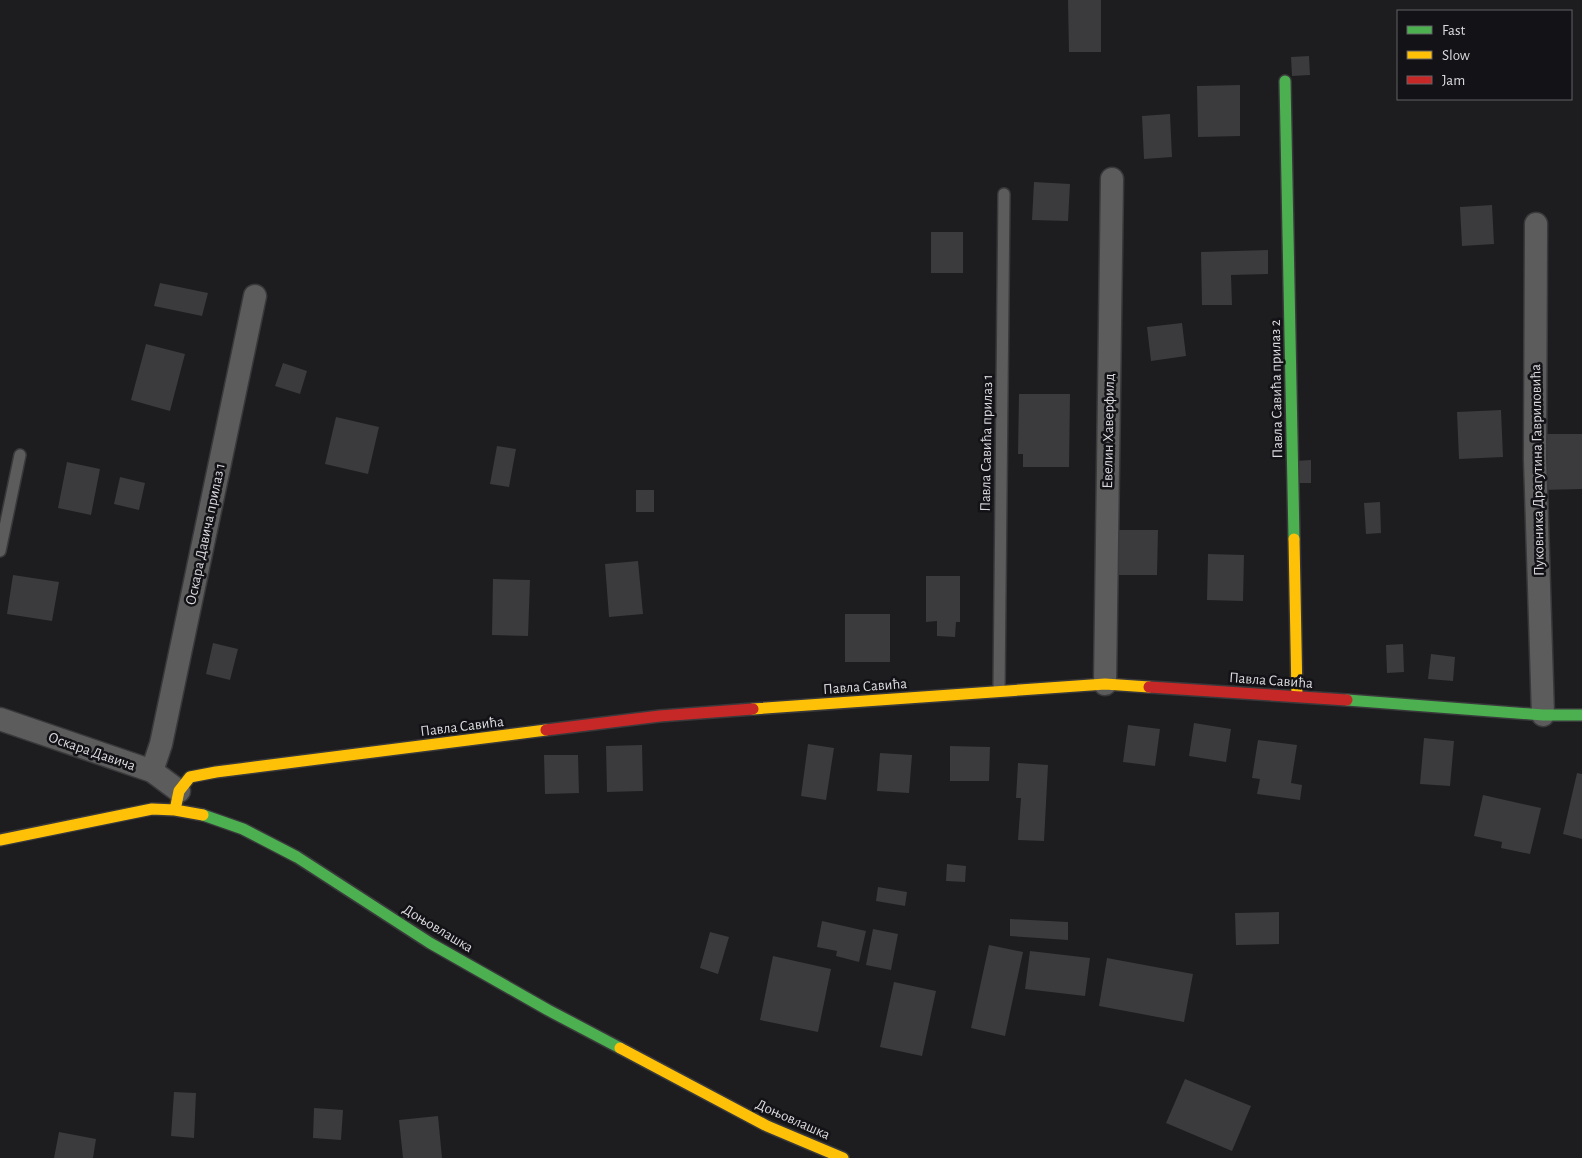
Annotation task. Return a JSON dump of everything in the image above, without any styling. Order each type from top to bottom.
[{"type":"street","name":"Павла Савића прилаз 2","points":[[1285,81],[1297,696]]},
{"type":"street","name":"Евелин Хаверфилд","points":[[1104,684],[1112,179]]},
{"type":"street","name":"Пуковника Драгутина Гавриловића","points":[[1536,224],[1535,459],[1542,716]]},
{"type":"street","name":"Оскара Давича прилаз 1","points":[[152,771],[164,734],[255,296]]},
{"type":"street","name":"Павла Савића","points":[[177,800],[190,777],[216,772],[660,716],[1104,684],[1297,696],[1542,716],[1582,716]]},
{"type":"street","name":"Оскара Давича","points":[[0,719],[152,771],[177,800]]},
{"type":"street","name":"Доњовлашка","points":[[0,840],[152,809],[177,800],[205,815],[243,829],[297,856],[430,943],[548,1010],[766,1126],[844,1158]]},
{"type":"lane","name":"Павла Савића прилаз 1","points":[[999,691],[1004,194]]},
{"type":"lane","points":[[0,551],[20,455]]},
{"type":"building","points":[[1068,0],[1101,0],[1101,52],[1069,52]]},
{"type":"building","points":[[1309,56],[1310,75],[1292,76],[1291,57]]},
{"type":"building","points":[[1240,85],[1240,136],[1198,137],[1197,86]]},
{"type":"building","points":[[1170,114],[1172,157],[1144,159],[1142,116]]},
{"type":"building","points":[[1034,182],[1070,184],[1068,221],[1032,220]]},
{"type":"building","points":[[1492,205],[1494,244],[1462,246],[1460,207]]},
{"type":"building","points":[[931,232],[963,232],[963,273],[931,273]]},
{"type":"building","points":[[1268,250],[1268,274],[1231,275],[1232,305],[1202,305],[1201,252]]},
{"type":"building","points":[[160,283],[208,293],[202,316],[154,306]]},
{"type":"building","points":[[1182,323],[1186,356],[1151,361],[1147,327]]},
{"type":"building","points":[[146,344],[185,354],[170,411],[131,400]]},
{"type":"building","points":[[283,363],[307,371],[300,394],[275,386]]},
{"type":"building","points":[[1019,394],[1070,394],[1069,467],[1023,467],[1023,454],[1018,454]]},
{"type":"building","points":[[1501,410],[1503,457],[1459,459],[1457,412]]},
{"type":"building","points":[[336,417],[379,427],[368,474],[325,464]]},
{"type":"building","points":[[1540,434],[1582,434],[1582,489],[1540,490]]},
{"type":"building","points":[[497,446],[516,449],[509,487],[490,484]]},
{"type":"building","points":[[1311,460],[1311,483],[1295,483],[1295,461]]},
{"type":"building","points":[[67,462],[100,469],[91,515],[58,508]]},
{"type":"building","points":[[120,477],[145,483],[139,510],[114,504]]},
{"type":"building","points":[[636,490],[654,490],[654,512],[636,512]]},
{"type":"building","points":[[1380,502],[1381,533],[1366,534],[1364,503]]},
{"type":"building","points":[[1116,530],[1158,530],[1157,575],[1115,575]]},
{"type":"building","points":[[1208,554],[1244,555],[1243,601],[1207,600]]},
{"type":"building","points":[[638,561],[643,614],[609,617],[605,564]]},
{"type":"building","points":[[13,575],[59,582],[52,621],[7,614]]},
{"type":"building","points":[[926,576],[960,576],[960,622],[956,622],[955,637],[937,636],[937,621],[926,622]]},
{"type":"building","points":[[493,579],[530,580],[528,636],[492,635]]},
{"type":"building","points":[[845,614],[890,614],[890,662],[845,662]]},
{"type":"building","points":[[213,643],[238,649],[230,680],[206,674]]},
{"type":"building","points":[[1403,644],[1404,672],[1387,673],[1386,645]]},
{"type":"building","points":[[1431,654],[1455,657],[1453,681],[1428,679]]},
{"type":"building","points":[[1194,723],[1231,729],[1226,762],[1189,756]]},
{"type":"building","points":[[1128,725],[1160,729],[1155,766],[1123,762]]},
{"type":"building","points":[[1424,738],[1454,741],[1450,786],[1420,784]]},
{"type":"building","points":[[1258,740],[1297,745],[1291,783],[1302,785],[1300,800],[1257,794],[1260,779],[1252,778]]},
{"type":"building","points":[[808,744],[834,748],[826,800],[801,796]]},
{"type":"building","points":[[642,745],[643,791],[607,792],[606,746]]},
{"type":"building","points":[[950,746],[990,747],[989,781],[950,781]]},
{"type":"building","points":[[880,753],[912,755],[909,793],[877,791]]},
{"type":"building","points":[[544,755],[578,755],[579,793],[545,794]]},
{"type":"building","points":[[1018,763],[1048,765],[1044,841],[1018,840],[1021,798],[1016,798]]},
{"type":"building","points":[[1577,773],[1582,774],[1582,839],[1563,834]]},
{"type":"building","points":[[1483,795],[1541,808],[1530,854],[1501,848],[1502,842],[1474,836]]},
{"type":"building","points":[[947,864],[966,866],[965,882],[946,881]]},
{"type":"building","points":[[878,887],[907,892],[905,906],[876,901]]},
{"type":"building","points":[[1279,912],[1279,944],[1236,945],[1235,913]]},
{"type":"building","points":[[1010,919],[1068,922],[1068,940],[1010,936]]},
{"type":"building","points":[[822,921],[866,931],[859,962],[836,956],[837,951],[817,947]]},
{"type":"building","points":[[873,929],[898,934],[891,970],[866,965]]},
{"type":"building","points":[[710,932],[729,937],[718,974],[700,968]]},
{"type":"building","points":[[989,945],[1023,952],[1005,1036],[971,1028]]},
{"type":"building","points":[[1030,951],[1090,958],[1085,996],[1025,989]]},
{"type":"building","points":[[773,956],[831,969],[818,1032],[760,1020]]},
{"type":"building","points":[[1107,958],[1193,974],[1184,1022],[1099,1006]]},
{"type":"building","points":[[894,982],[936,991],[922,1056],[880,1047]]},
{"type":"building","points":[[1185,1079],[1251,1106],[1232,1151],[1166,1123]]},
{"type":"building","points":[[174,1092],[196,1093],[194,1138],[171,1136]]},
{"type":"building","points":[[314,1108],[343,1110],[341,1140],[313,1138]]},
{"type":"building","points":[[438,1116],[442,1158],[403,1158],[399,1120]]},
{"type":"building","points":[[59,1132],[96,1139],[93,1158],[54,1158]]},
{"type":"traffic: fast","points":[[1285,81],[1294,539]]},
{"type":"traffic: fast","points":[[1347,700],[1543,715],[1582,715]]},
{"type":"traffic: fast","points":[[203,815],[243,829],[297,857],[430,943],[548,1010],[620,1048]]},
{"type":"traffic: slow","points":[[1294,539],[1297,696]]},
{"type":"traffic: slow","points":[[753,709],[1105,684],[1149,687]]},
{"type":"traffic: slow","points":[[175,810],[179,791],[190,777],[216,772],[546,730]]},
{"type":"traffic: slow","points":[[0,840],[152,809],[175,810],[203,815]]},
{"type":"traffic: slow","points":[[620,1048],[767,1126],[843,1158]]},
{"type":"traffic: jam","points":[[1149,687],[1347,700]]},
{"type":"traffic: jam","points":[[546,730],[660,716],[753,709]]}]
